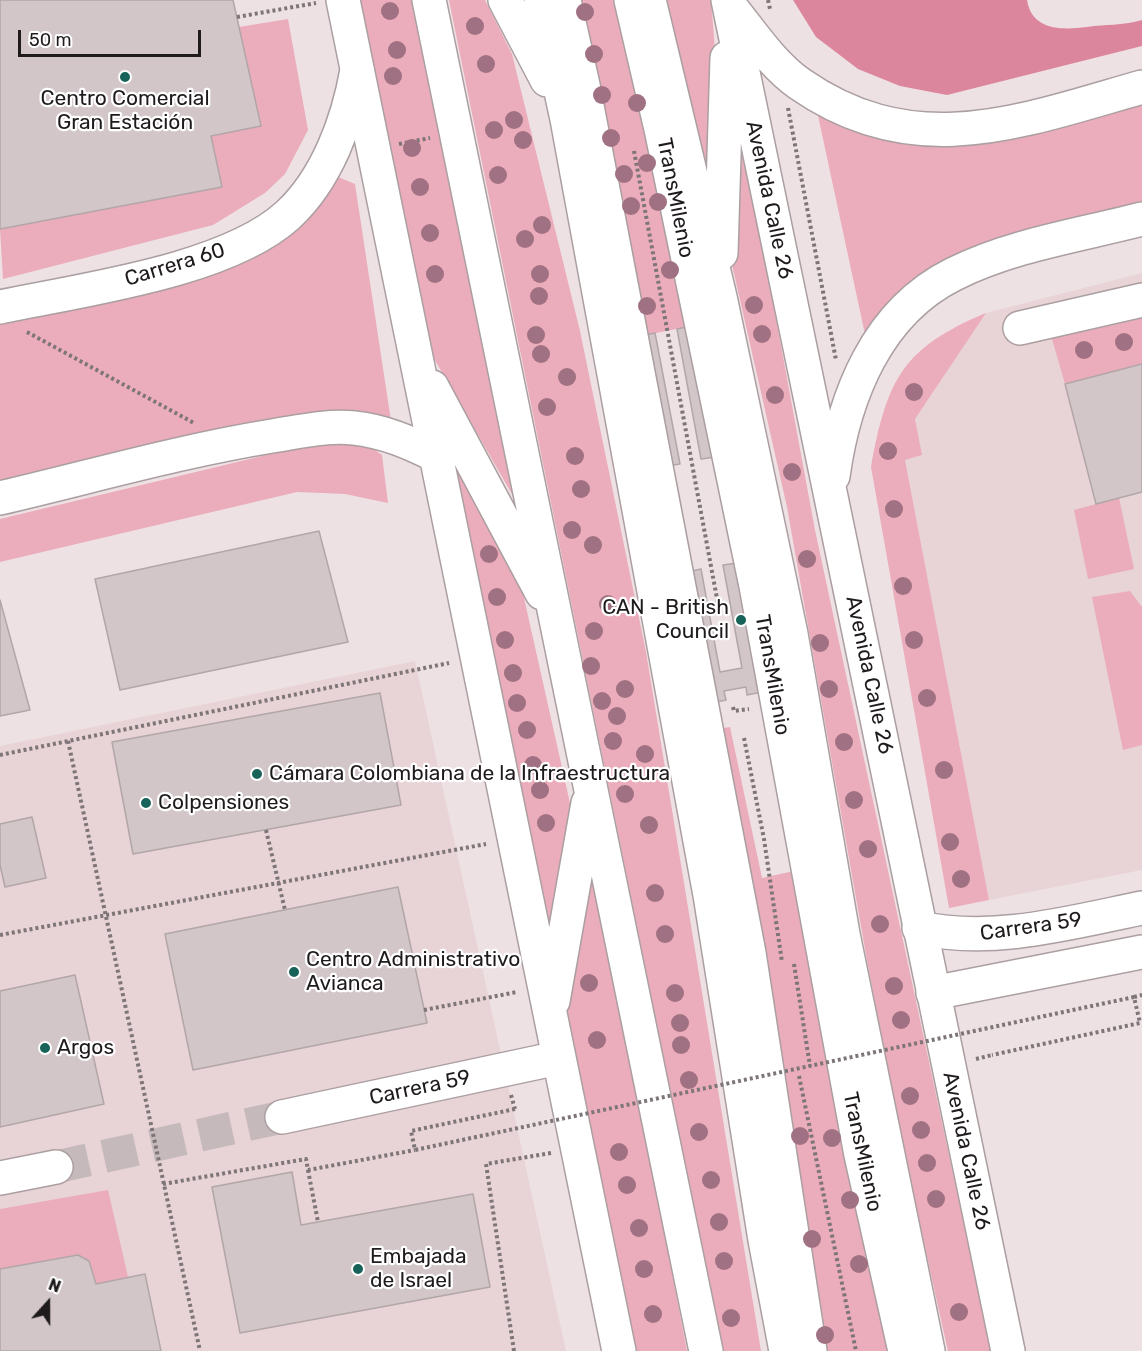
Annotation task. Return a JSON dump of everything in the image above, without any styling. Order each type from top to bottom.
[{"type":"main road","points":[[429,0],[560,627],[706,1351]]},
{"type":"main road","points":[[505,0],[567,119]]},
{"type":"main road","points":[[541,0],[567,119],[710,895],[765,1240],[786,1351]]},
{"type":"main road","points":[[564,0],[583,86],[749,953],[810,1351]]},
{"type":"main road","name":"TransMilenio","points":[[631,0],[662,129],[756,586],[859,1144],[905,1351]]},
{"type":"main road","points":[[649,0],[720,297],[791,634],[843,934],[928,1351]]},
{"type":"main road","points":[[334,1],[357,70],[619,1351]]},
{"type":"main road","points":[[720,297],[728,2]]},
{"type":"main road","points":[[728,2],[780,66],[799,84],[837,106],[876,121],[957,131],[1011,124],[1142,87]]},
{"type":"main road","name":"Avenida Calle 26","points":[[728,2],[1008,1351]]},
{"type":"main road","name":"Carrera 60","points":[[10,318],[190,265],[247,242],[287,217],[310,190],[327,164],[353,93],[357,70]]},
{"type":"main road","points":[[830,496],[837,442],[852,393],[872,351],[903,311],[921,294],[963,270],[1011,252],[1142,219]]},
{"type":"main road","points":[[1020,328],[1142,300]]},
{"type":"main road","points":[[415,357],[560,627]]},
{"type":"main road","points":[[0,498],[232,443],[324,428],[352,427],[409,442],[435,455]]},
{"type":"main road","points":[[550,1018],[591,787]]},
{"type":"main road","name":"Carrera 59","points":[[919,928],[960,935],[993,935],[1142,908]]},
{"type":"main road","name":"Carrera 59","points":[[933,993],[1142,952]]},
{"type":"main road","name":"Carrera 59","points":[[282,1117],[558,1058]]},
{"type":"main road","points":[[0,1178],[56,1167]]},
{"type":"path","points":[[237,17],[334,1]]},
{"type":"path","points":[[780,66],[837,368]]},
{"type":"path","points":[[373,149],[457,133]]},
{"type":"path","points":[[634,150],[718,604]]},
{"type":"path","points":[[10,318],[232,443]]},
{"type":"path","points":[[0,755],[476,657]]},
{"type":"path","points":[[732,700],[734,711],[753,708],[754,715]]},
{"type":"path","points":[[744,738],[764,839],[782,967]]},
{"type":"path","points":[[68,741],[200,1351]]},
{"type":"path","points":[[266,830],[285,910]]},
{"type":"path","points":[[0,935],[514,839]]},
{"type":"path","points":[[424,1010],[527,990]]},
{"type":"path","points":[[308,1170],[415,1150],[1142,995]]},
{"type":"path","points":[[992,1054],[1140,1023],[1134,997]]},
{"type":"path","points":[[797,1066],[856,1351]]},
{"type":"path","points":[[415,1150],[411,1131],[515,1109]]},
{"type":"path","points":[[514,1351],[486,1164],[561,1151]]},
{"type":"path","points":[[163,1184],[306,1159],[318,1222]]},
{"type":"shaded area","points":[[360,0],[412,0],[524,515],[432,355]]},
{"type":"shaded area","points":[[449,0],[485,0],[512,54],[580,331],[646,652],[761,1351],[723,1351]]},
{"type":"shaded area","points":[[573,0],[623,0],[691,326],[641,336]]},
{"type":"shaded area","points":[[666,0],[711,0],[719,100],[707,179]]},
{"type":"shaded area","points":[[793,0],[1027,0],[1035,18],[1058,28],[1120,24],[1142,20],[1142,46],[947,95],[900,86],[858,69],[816,37]]},
{"type":"shaded area","points":[[288,19],[308,130],[285,174],[265,193],[213,225],[3,279],[0,229],[222,187],[211,136],[261,126],[239,27]]},
{"type":"shaded area","points":[[1142,100],[1142,205],[1015,237],[866,339],[817,111],[844,122]]},
{"type":"shaded area","points":[[741,151],[767,270],[815,530],[991,1351],[948,1351],[907,1167],[868,966],[787,507],[731,260]]},
{"type":"shaded area","points":[[338,177],[355,184],[391,421],[0,483],[0,321],[176,284],[230,268],[268,250],[298,227]]},
{"type":"shaded area","points":[[1142,273],[1142,870],[989,900],[905,460],[921,455],[915,419],[986,313]]},
{"type":"shaded area","points":[[1142,308],[1142,364],[1065,384],[1050,332]]},
{"type":"shaded area","points":[[986,313],[915,419],[922,455],[905,460],[989,900],[949,908],[871,467],[884,411],[892,389],[903,370],[917,354],[935,340]]},
{"type":"shaded area","points":[[335,442],[371,447],[382,455],[388,503],[345,494],[297,492],[0,562],[0,519],[283,451]]},
{"type":"shaded area","points":[[453,453],[520,580],[574,821],[549,943]]},
{"type":"shaded area","points":[[1119,498],[1134,569],[1088,579],[1074,510]]},
{"type":"shaded area","points":[[1130,591],[1142,607],[1142,745],[1123,750],[1092,597]]},
{"type":"shaded area","points":[[415,661],[566,1351],[0,1351],[0,746]]},
{"type":"shaded area","points":[[730,727],[762,878],[794,871],[893,1351],[821,1351],[717,729]]},
{"type":"shaded area","points":[[593,864],[687,1351],[634,1351],[563,1021]]},
{"type":"shaded area","points":[[108,1190],[128,1277],[96,1284],[89,1261],[78,1255],[0,1269],[0,1209]]},
{"type":"building","name":"Centro Comercial Gran Estación","points":[[0,0],[233,0],[261,126],[211,136],[222,187],[0,229]]},
{"type":"building","points":[[691,326],[716,457],[701,459],[677,329]]},
{"type":"building","points":[[655,333],[680,464],[666,466],[641,336]]},
{"type":"building","points":[[1142,364],[1142,492],[1096,504],[1065,384]]},
{"type":"building","points":[[319,531],[348,642],[120,690],[95,579]]},
{"type":"building","name":"CAN - British Council","points":[[737,563],[762,692],[747,695],[746,687],[724,691],[726,700],[711,703],[687,572],[701,569],[720,672],[742,668],[723,565]]},
{"type":"building","points":[[0,600],[30,710],[0,716]]},
{"type":"building","name":"Cámara Colombiana de la Infraestructura","points":[[380,693],[401,805],[133,854],[112,742]]},
{"type":"building","points":[[32,817],[46,878],[5,887],[0,865],[0,824]]},
{"type":"building","name":"Centro Administrativo Avianca","points":[[398,887],[427,1023],[193,1070],[165,934]]},
{"type":"building","name":"Argos","points":[[75,975],[104,1104],[0,1127],[0,991]]},
{"type":"building","points":[[292,1172],[301,1225],[473,1194],[490,1287],[240,1333],[212,1187]]},
{"type":"building","points":[[78,1255],[89,1261],[96,1284],[145,1274],[161,1351],[0,1351],[0,1269]]},
{"type":"tunnel","points":[[56,1167],[282,1117]]},
{"type":"place","name":"Centro Comercial Gran Estación","points":[[125,77]]},
{"type":"place","name":"CAN - British Council","points":[[741,620]]},
{"type":"place","name":"Cámara Colombiana de la Infraestructura","points":[[257,774]]},
{"type":"place","name":"Colpensiones","points":[[146,803]]},
{"type":"place","name":"Centro Administrativo Avianca","points":[[294,972]]},
{"type":"place","name":"Argos","points":[[45,1048]]},
{"type":"place","name":"Embajada de Israel","points":[[358,1269]]}]
